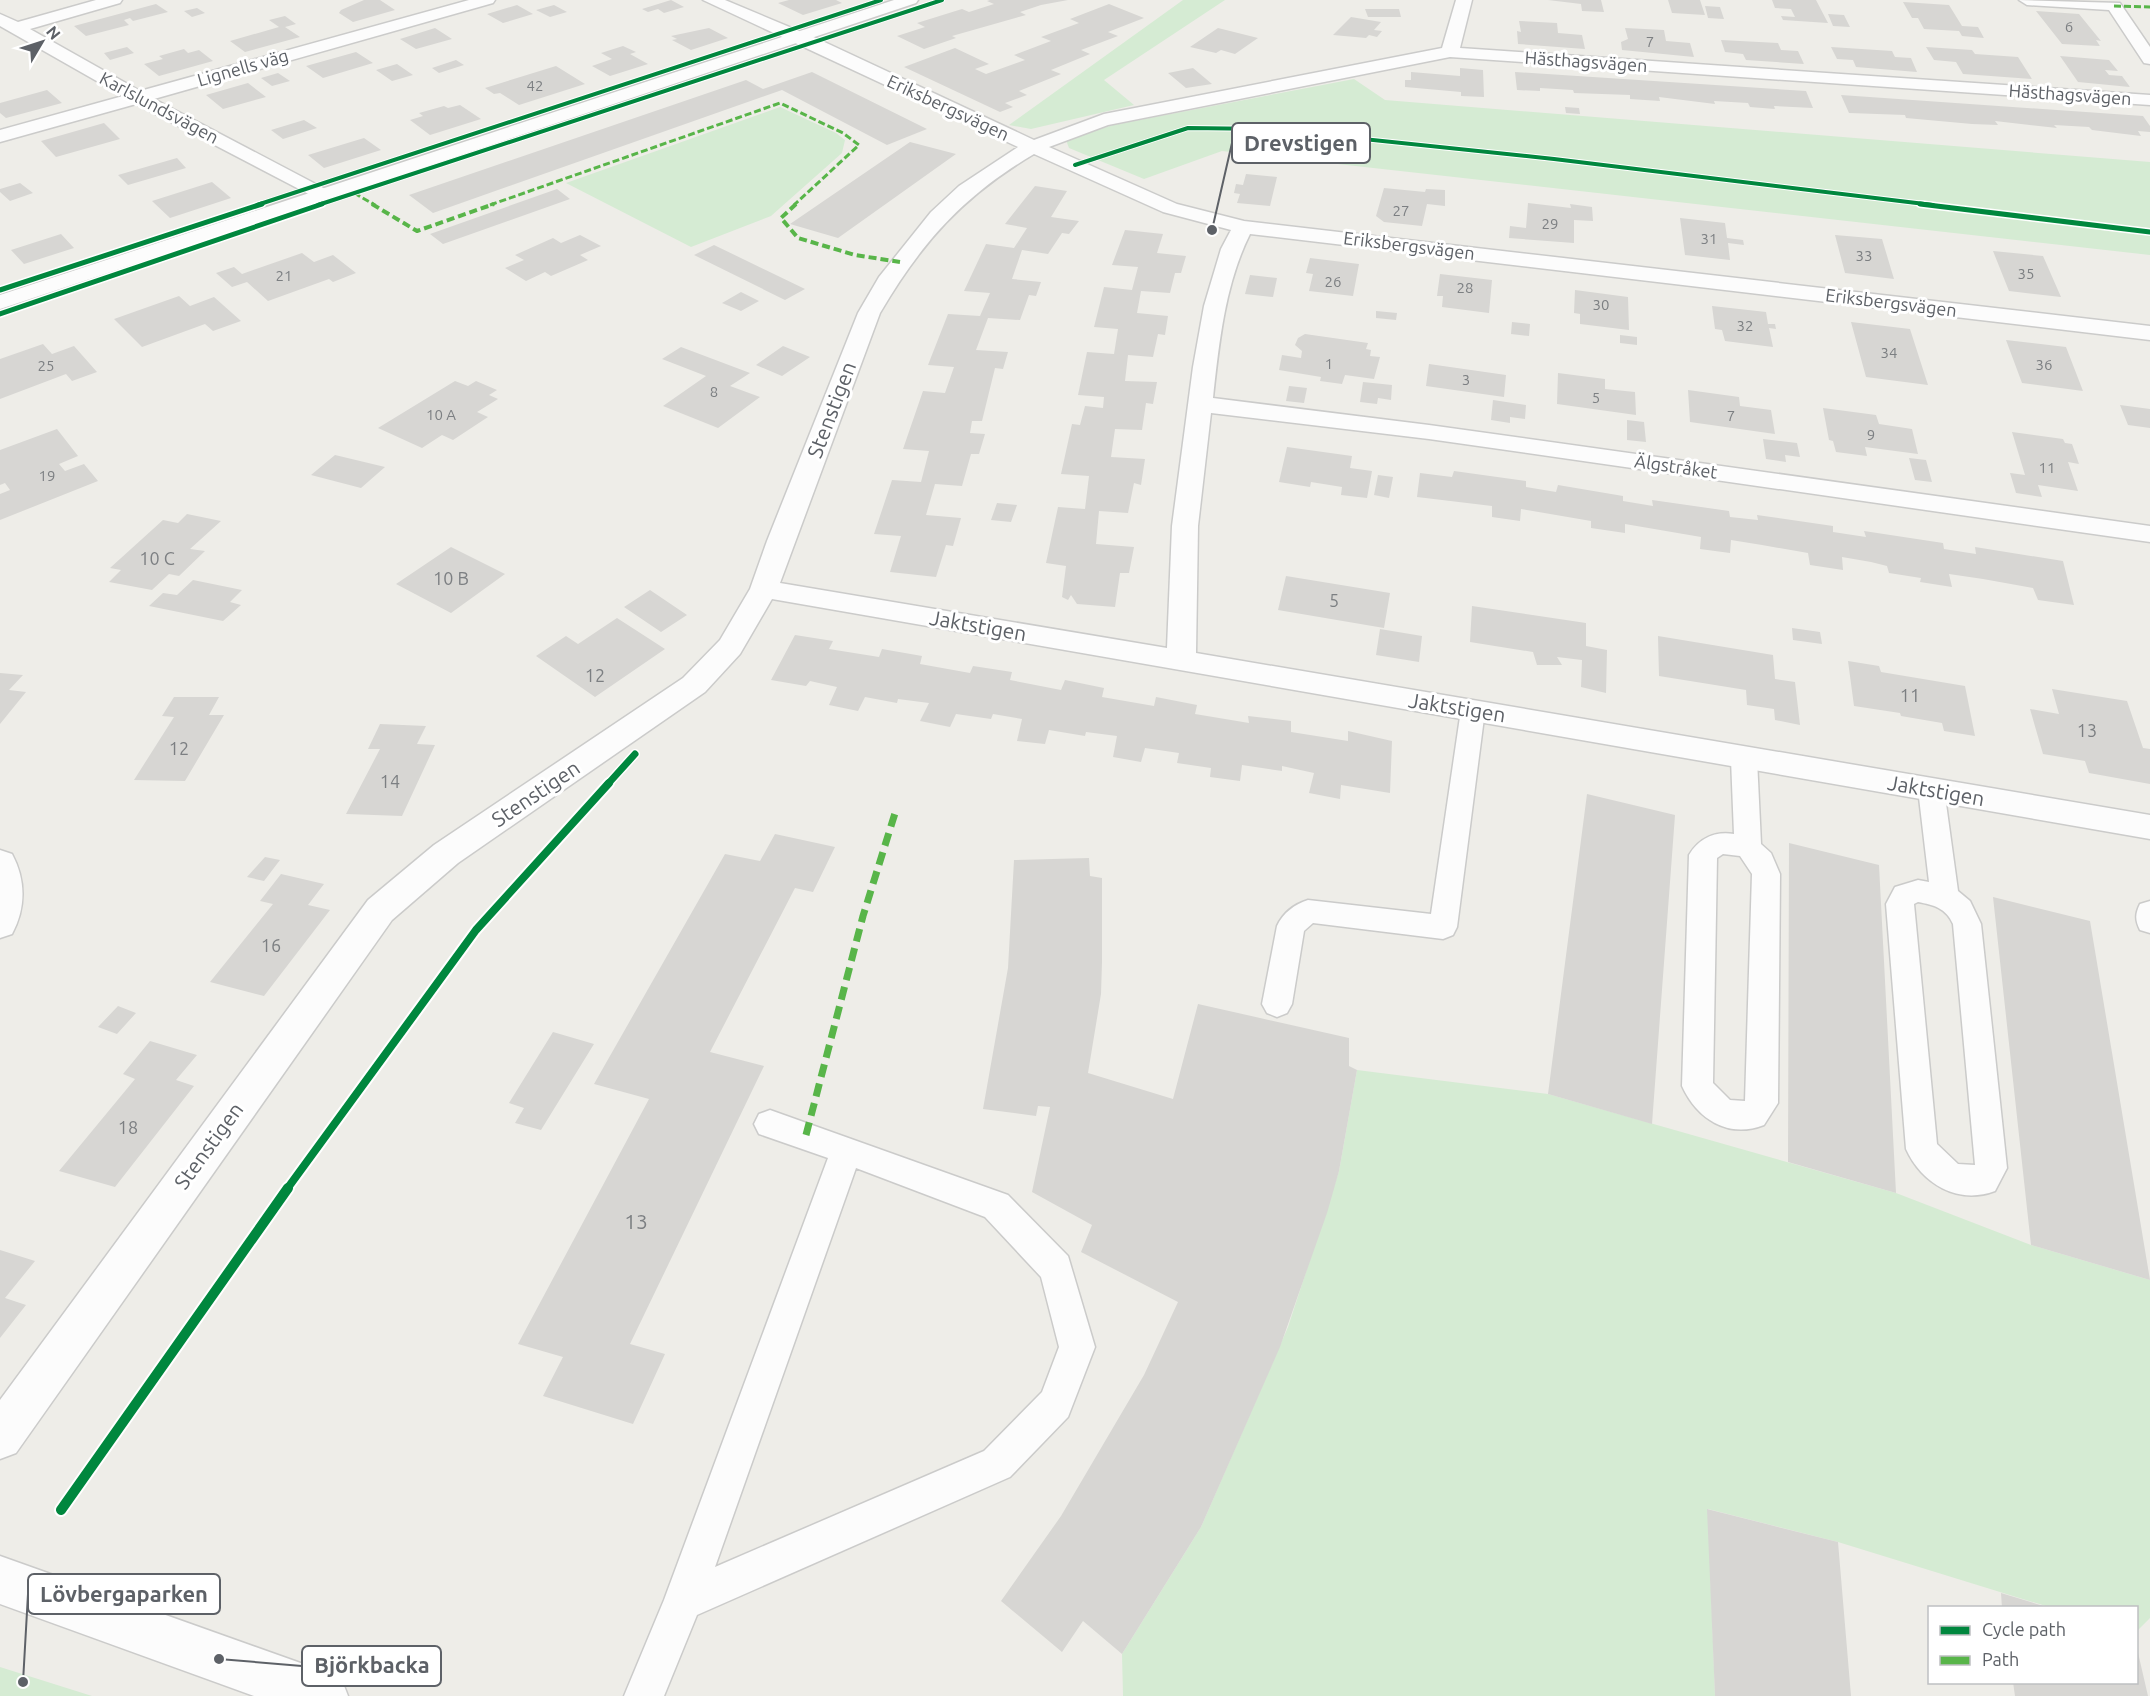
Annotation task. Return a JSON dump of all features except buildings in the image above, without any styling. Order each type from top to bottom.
[{"type":"street","points":[[8,24],[114,0]]},
{"type":"street","name":"Lignells väg","points":[[0,136],[487,0]]},
{"type":"street","name":"Eriksbergsvägen","points":[[711,0],[797,36],[1032,147],[1170,208],[1243,227],[2150,333]]},
{"type":"street","points":[[0,302],[910,0]]},
{"type":"street","points":[[1450,52],[1464,0]]},
{"type":"street","points":[[2027,0],[2114,6],[2150,59]]},
{"type":"street","name":"Karlslundsvägen","points":[[8,24],[137,97],[320,194]]},
{"type":"street","name":"Hästhagsvägen","points":[[1032,147],[1065,131],[1104,120],[1450,52],[2150,100]]},
{"type":"street","name":"Stenstigen","points":[[0,1437],[380,910],[447,854],[694,685],[730,647],[764,589],[869,313],[885,284],[915,240],[975,181],[1032,147]]},
{"type":"street","points":[[1180,661],[1185,526],[1215,306],[1232,249],[1243,227]]},
{"type":"street","name":"Älgstråket","points":[[1201,404],[1429,432],[2150,534]]},
{"type":"street","name":"Jaktstigen","points":[[764,589],[1473,710],[1744,759],[1931,789],[2149,832]]},
{"type":"street","points":[[0,863],[7,896],[0,924]]},
{"type":"street","points":[[0,1580],[323,1696]]},
{"type":"lane","points":[[1277,1004],[1291,926],[1308,911],[1443,927],[1473,710]]},
{"type":"lane","points":[[1744,759],[1748,848],[1761,861],[1767,874],[1762,1103],[1754,1115],[1731,1117],[1708,1102],[1697,1086],[1703,855],[1709,847],[1722,843],[1748,848]]},
{"type":"lane","points":[[1931,789],[1945,896],[1960,909],[1967,924],[1991,1168],[1984,1180],[1960,1182],[1935,1167],[1922,1149],[1900,904],[1905,895],[1918,891],[1945,896]]},
{"type":"lane","points":[[2150,912],[2150,922]]},
{"type":"lane","points":[[683,1601],[997,1464],[1055,1404],[1077,1347],[1056,1268],[996,1206],[771,1124]]},
{"type":"lane","points":[[644,1696],[683,1601],[846,1151]]},
{"type":"green space","points":[[1183,0],[1225,0],[1104,80],[1134,105],[1031,129],[1009,125]]},
{"type":"green space","points":[[1354,79],[1385,100],[2150,162],[2150,255],[1222,151],[1144,179],[1069,148],[1066,140],[1113,125]]},
{"type":"green space","points":[[780,107],[836,133],[845,140],[842,153],[771,216],[691,247],[566,183]]},
{"type":"green space","points":[[1357,1070],[1548,1094],[1896,1193],[2031,1245],[2150,1280],[2150,1618],[2138,1630],[2138,1606],[2046,1606],[1838,1542],[1708,1509],[1715,1696],[1123,1696],[1122,1654],[1201,1527],[1288,1327],[1339,1171]]},
{"type":"green space","points":[[0,1667],[92,1696],[0,1696]]},
{"type":"marked path","points":[[2114,6],[2150,7]]},
{"type":"marked path","points":[[354,193],[417,231],[780,103],[843,133],[859,145],[781,218],[798,238],[855,255],[900,262]]},
{"type":"marked path","points":[[806,1135],[863,916],[896,810]]},
{"type":"cycle path","points":[[0,290],[881,0]]},
{"type":"cycle path","points":[[0,314],[354,193],[942,0]]},
{"type":"cycle path","points":[[1075,165],[1188,128],[1268,129],[1554,159],[2150,232]]},
{"type":"cycle path","points":[[61,1510],[291,1183],[476,930],[635,754]]},
{"type":"place","name":"Drevstigen","points":[[1212,230]]},
{"type":"place","name":"Björkbacka","points":[[219,1659]]},
{"type":"place","name":"Lövbergaparken","points":[[23,1682]]}]
